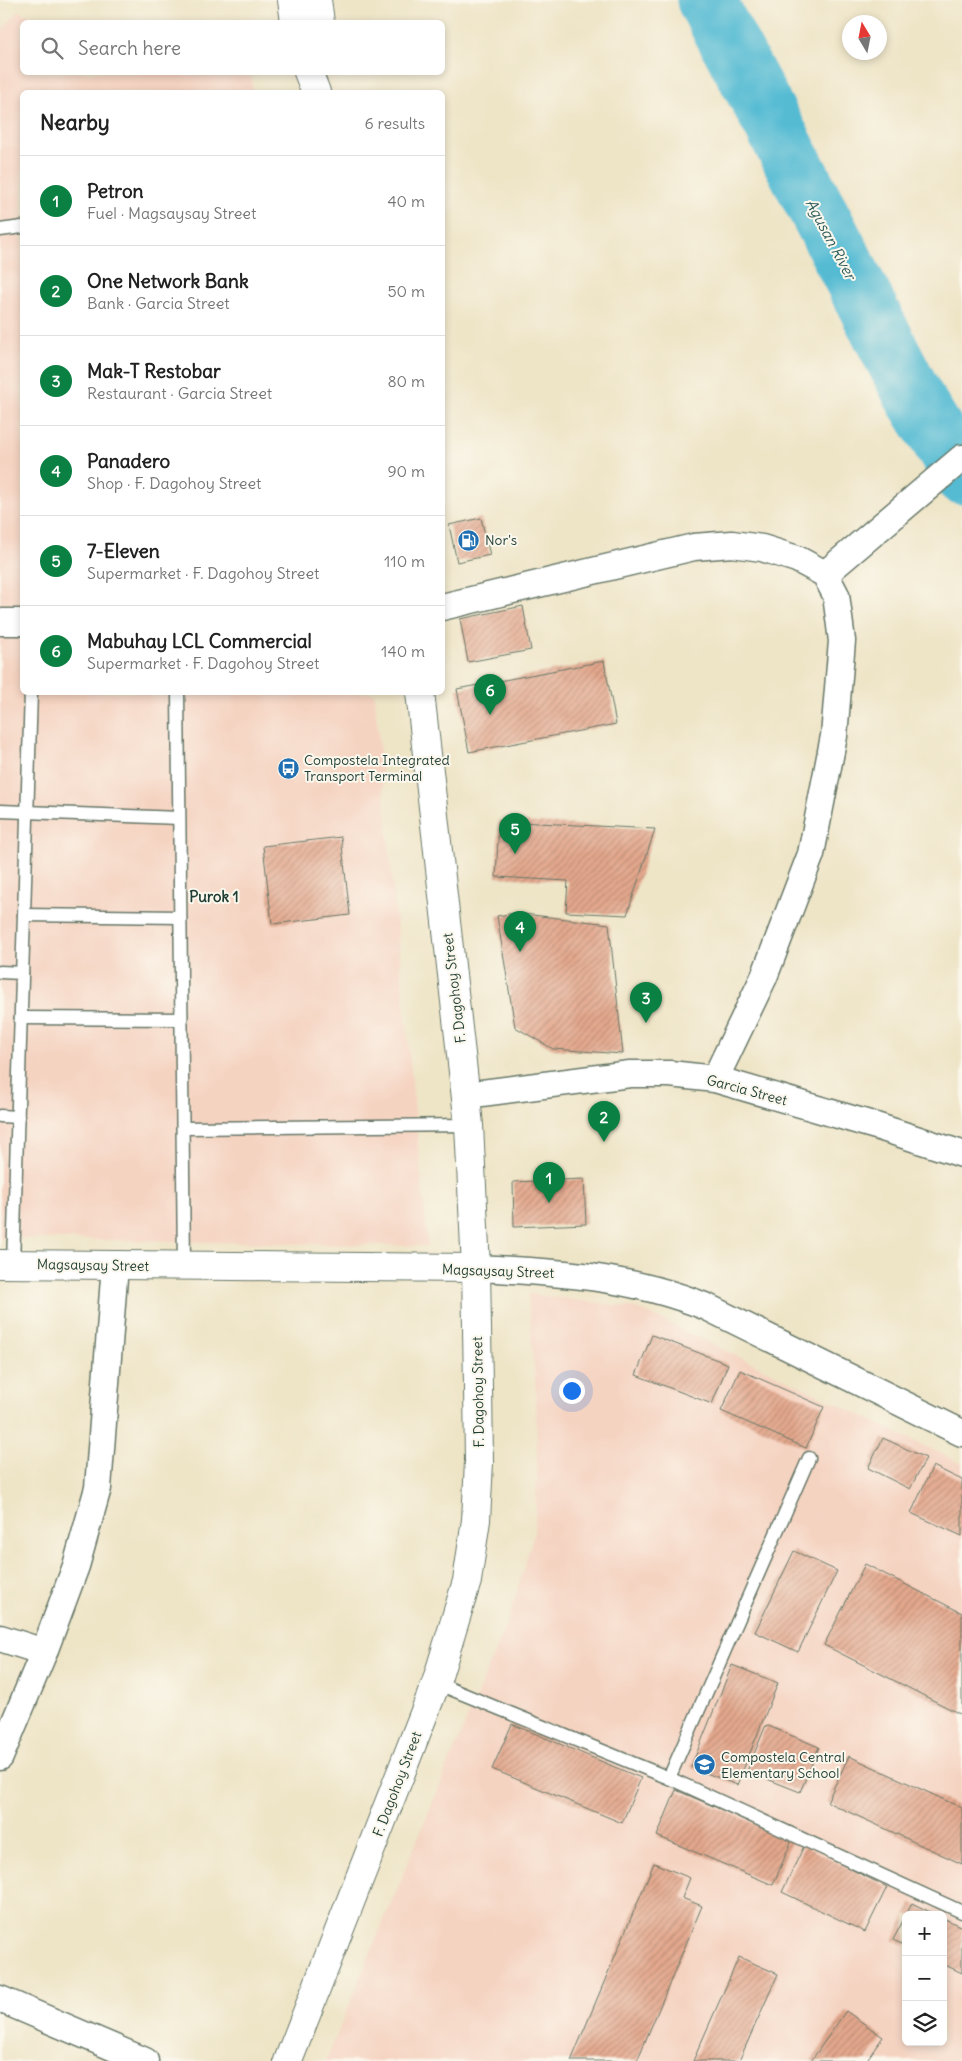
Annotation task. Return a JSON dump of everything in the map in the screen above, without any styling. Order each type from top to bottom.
[{"type":"main road","points":[[292,0],[295,20]]},
{"type":"main road","points":[[317,0],[320,20]]},
{"type":"main road","points":[[309,75],[315,90]]},
{"type":"main road","points":[[316,90],[319,75]]},
{"type":"main road","name":"F. Dagohoy Street","points":[[294,2059],[436,1683],[467,1581],[476,1520],[479,1462],[476,1268],[469,1125],[420,695]]},
{"type":"main road","name":"Magsaysay Street","points":[[7,1264],[476,1268]]},
{"type":"street","points":[[825,574],[962,458]]},
{"type":"street","points":[[445,606],[694,547],[732,544],[762,548],[797,558],[825,574],[836,595],[842,641],[834,736],[811,854],[764,977],[715,1079]]},
{"type":"street","points":[[0,622],[20,622]]},
{"type":"street","name":"Garcia Street","points":[[466,1095],[630,1074],[670,1074],[715,1079],[876,1126],[962,1154]]},
{"type":"street","points":[[0,1757],[44,1652],[76,1566],[98,1488],[115,1265]]},
{"type":"street","name":"Magsaysay Street","points":[[476,1268],[578,1274],[673,1293],[707,1307],[962,1432]]},
{"type":"street","points":[[0,1638],[44,1652]]},
{"type":"street","points":[[0,1999],[144,2061]]},
{"type":"lane","points":[[0,230],[20,227]]},
{"type":"lane","points":[[7,1264],[18,1117],[31,695]]},
{"type":"lane","points":[[178,695],[184,1266]]},
{"type":"lane","points":[[0,810],[179,818]]},
{"type":"lane","points":[[24,916],[180,917]]},
{"type":"lane","points":[[0,972],[22,973]]},
{"type":"lane","points":[[21,1018],[181,1019]]},
{"type":"lane","points":[[0,1116],[18,1117]]},
{"type":"lane","points":[[183,1128],[469,1125]]},
{"type":"lane","points":[[669,1778],[808,1458]]},
{"type":"lane","points":[[436,1683],[669,1778],[962,1912]]},
{"type":"shaded area","points":[[19,11],[38,20],[20,20],[20,75],[251,75],[253,90],[20,90],[20,695],[374,695],[428,1246],[0,1238],[0,32]]},
{"type":"shaded area","name":"Compostela Central Elementary School","points":[[528,1294],[637,1308],[962,1464],[962,2061],[326,2061],[510,1615],[534,1533],[537,1480],[536,1394]]},
{"type":"building","points":[[481,518],[490,555],[457,562],[449,525]]},
{"type":"building","points":[[523,606],[531,650],[468,662],[460,619]]},
{"type":"building","points":[[604,661],[616,724],[469,752],[457,689]]},
{"type":"building","points":[[499,821],[655,829],[627,915],[566,912],[568,881],[496,877]]},
{"type":"building","points":[[341,837],[350,915],[272,924],[263,846]]},
{"type":"building","points":[[515,913],[609,924],[623,1054],[553,1049],[515,1027],[497,916]]},
{"type":"building","points":[[584,1179],[586,1224],[514,1227],[513,1182]]},
{"type":"building","points":[[652,1335],[728,1364],[712,1404],[636,1375]]},
{"type":"building","points":[[740,1370],[824,1407],[806,1448],[721,1411]]},
{"type":"building","points":[[883,1438],[926,1458],[910,1489],[868,1468]]},
{"type":"building","points":[[933,1466],[962,1480],[962,1536],[911,1513]]},
{"type":"building","points":[[794,1551],[837,1571],[798,1652],[755,1632]]},
{"type":"building","points":[[865,1564],[962,1613],[962,1715],[824,1645]]},
{"type":"building","points":[[732,1665],[778,1683],[737,1785],[691,1767]]},
{"type":"building","points":[[512,1724],[641,1778],[622,1823],[492,1769]]},
{"type":"building","points":[[766,1725],[819,1747],[800,1792],[747,1771]]},
{"type":"building","points":[[849,1756],[962,1808],[962,1864],[827,1802]]},
{"type":"building","points":[[676,1790],[792,1840],[773,1885],[657,1836]]},
{"type":"building","points":[[804,1846],[887,1887],[865,1932],[782,1892]]},
{"type":"building","points":[[654,1863],[690,1878],[682,1898],[702,1906],[637,2061],[571,2061]]},
{"type":"building","points":[[912,1903],[928,1911],[908,1911]]},
{"type":"building","points":[[947,1920],[962,1927],[962,1973],[947,1966]]},
{"type":"building","points":[[902,1923],[902,1944],[893,1940]]},
{"type":"building","points":[[739,1957],[778,1974],[739,2061],[693,2061]]},
{"type":"building","points":[[846,2011],[883,2037],[866,2061],[811,2061]]},
{"type":"waterway","name":"Agusan River","points":[[706,0],[783,143],[914,397],[962,475]]},
{"type":"place","name":"Nor's","points":[[469,540]]},
{"type":"place","name":"Mabuhay LCL Commercial","points":[[490,715]]},
{"type":"place","name":"Compostela Integrated Transport Terminal","points":[[288,768]]},
{"type":"place","name":"7-Eleven","points":[[515,854]]},
{"type":"place","name":"Panadero","points":[[520,952]]},
{"type":"place","name":"Mak-T Restobar","points":[[646,1023]]},
{"type":"place","name":"One Network Bank","points":[[604,1142]]},
{"type":"place","name":"Petron","points":[[549,1203]]},
{"type":"place","name":"Compostela Central Elementary School","points":[[705,1765]]},
{"type":"district","name":"Purok 1","points":[[214,896]]}]
